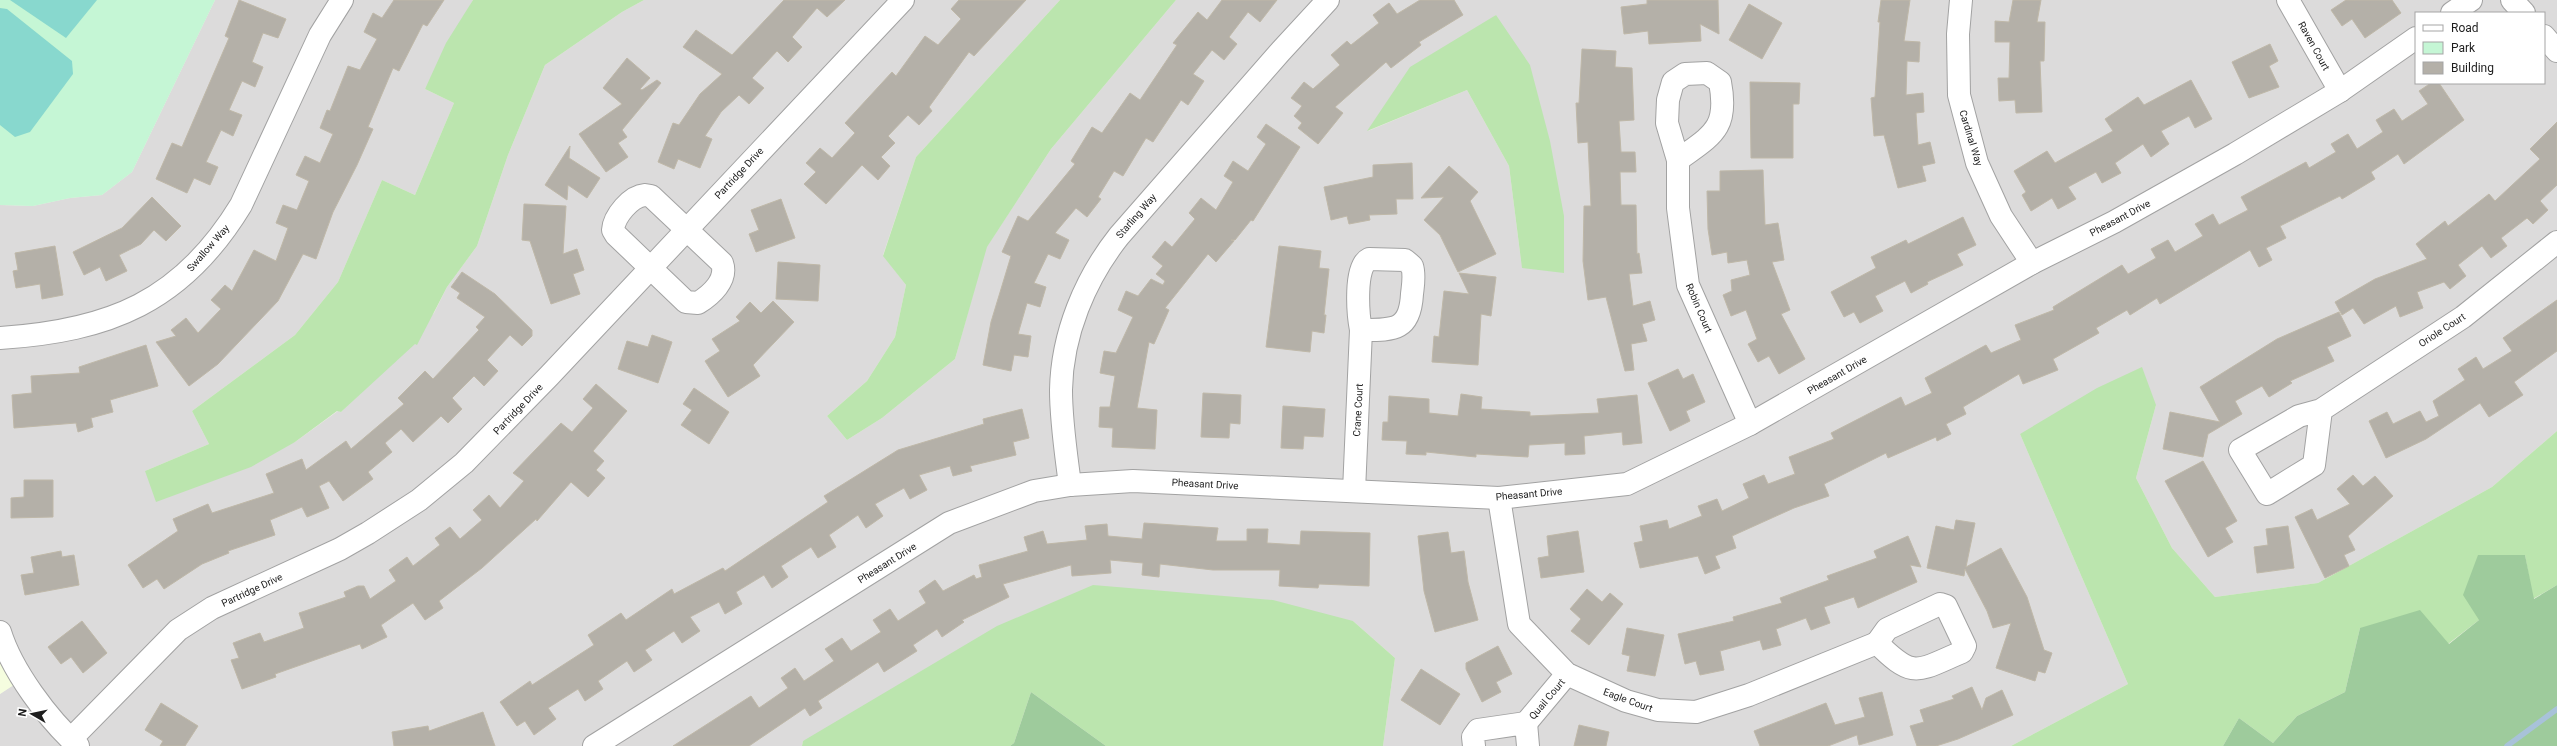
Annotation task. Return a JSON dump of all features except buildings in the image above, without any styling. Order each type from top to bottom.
[{"type":"street","name":"Swallow Way","points":[[0,338],[58,333],[103,321],[146,301],[166,288],[201,259],[229,225],[241,205],[320,35],[342,0]]},
{"type":"street","name":"Partridge Drive","points":[[74,743],[178,630],[228,600],[340,549],[395,517],[442,482],[485,443],[902,0]]},
{"type":"street","name":"Starling Way","points":[[1070,485],[1062,413],[1063,366],[1073,323],[1098,266],[1130,224],[1281,51],[1328,0]]},
{"type":"street","name":"Cardinal Way","points":[[1961,0],[1958,34],[1961,103],[1977,163],[2001,216],[2032,263]]},
{"type":"street","name":"Raven Court","points":[[2288,0],[2340,91]]},
{"type":"street","points":[[2453,12],[2471,0]]},
{"type":"street","points":[[2512,0],[2523,12]]},
{"type":"street","points":[[2545,37],[2557,51]]},
{"type":"street","name":"Pheasant Drive","points":[[594,746],[949,523],[1015,497],[1070,485],[1133,481],[1499,498],[1627,484],[1750,424],[2032,263],[2134,211],[2236,154],[2340,91],[2415,39]]},
{"type":"street","name":"Robin Court","points":[[1678,160],[1678,208],[1688,286],[1750,424]]},
{"type":"street","points":[[639,196],[651,196],[687,228],[722,263],[724,274],[722,280],[703,300],[692,303],[686,302],[649,268],[616,235],[613,230],[617,218],[634,199],[639,196]]},
{"type":"street","name":"Oriole Court","points":[[2321,410],[2463,316],[2557,242]]},
{"type":"street","name":"Crane Court","points":[[1354,491],[1361,330]]},
{"type":"street","name":"Eagle Court","points":[[1499,498],[1519,624],[1567,674],[1626,701],[1658,710],[1696,712],[1749,695],[1877,642]]},
{"type":"street","points":[[0,632],[23,678],[53,720],[74,743]]},
{"type":"street","name":"Quail Court","points":[[1474,746],[1473,737],[1478,730],[1526,723],[1567,674]]},
{"type":"street","name":"Quail Court","points":[[1526,723],[1528,746]]},
{"type":"shaded area","points":[[10,0],[97,0],[66,38]]},
{"type":"shaded area","points":[[215,0],[473,0],[425,89],[454,103],[415,195],[382,180],[338,282],[295,335],[192,411],[209,444],[145,471],[295,442],[338,411],[341,412],[377,378],[434,313],[447,287],[477,246],[508,155],[545,65],[622,12],[644,0],[1060,0],[916,157],[883,255],[906,285],[895,337],[867,381],[827,416],[847,440],[882,418],[955,359],[986,248],[1051,149],[1176,0],[2557,0],[2557,431],[2492,487],[2318,583],[2215,597],[2172,548],[2136,478],[2156,405],[2020,434],[2128,684],[2011,746],[1383,746],[1395,658],[1353,621],[803,741],[802,746],[0,746],[0,694],[23,678],[0,632],[0,205],[33,206],[70,198],[102,195],[132,172]],"holes":[[[1496,15],[1522,268],[1509,166],[1467,90],[1368,131]]]},
{"type":"shaded area","points":[[0,8],[7,9],[72,61],[73,74],[30,132],[15,137],[0,125]]},
{"type":"shaded area","points":[[0,632],[23,679],[0,694]]},
{"type":"green space","points":[[0,0],[215,0],[132,172],[102,195],[70,198],[33,206],[0,205]]},
{"type":"green space","points":[[473,0],[644,0],[622,12],[545,65],[508,155],[477,246],[447,287],[417,345],[415,344],[341,412],[337,411],[295,442],[251,467],[156,502],[145,471],[209,444],[192,411],[295,335],[338,282],[382,180],[415,195],[454,103],[425,89],[446,43]]},
{"type":"green space","points":[[1060,0],[1176,0],[1051,149],[987,247],[955,359],[882,418],[847,440],[827,416],[867,381],[895,337],[906,285],[883,256],[916,157]]},
{"type":"green space","points":[[1496,15],[1530,65],[1550,141],[1564,216],[1564,273],[1522,268],[1509,166],[1467,90],[1367,131],[1410,67]]},
{"type":"green space","points":[[2142,367],[2156,405],[2136,478],[2172,548],[2215,597],[2318,583],[2492,487],[2557,431],[2557,585],[2533,599],[2525,555],[2479,620],[2448,644],[2360,628],[2345,692],[2297,716],[2273,743],[2239,718],[2223,746],[2011,746],[2128,684],[2020,434],[2097,388]]},
{"type":"green space","points":[[2478,555],[2525,555],[2534,599],[2557,585],[2557,746],[2223,746],[2239,718],[2273,743],[2297,716],[2345,692],[2360,628],[2420,610],[2449,644],[2479,620],[2463,595]]},
{"type":"green space","points":[[1093,585],[1273,600],[1353,621],[1395,658],[1383,746],[1106,746],[1031,692],[1014,743],[1010,746],[802,746],[803,741],[997,626]]},
{"type":"green space","points":[[1031,692],[1106,746],[1010,746],[1014,743]]},
{"type":"waterway","points":[[2507,746],[2557,709]]}]
